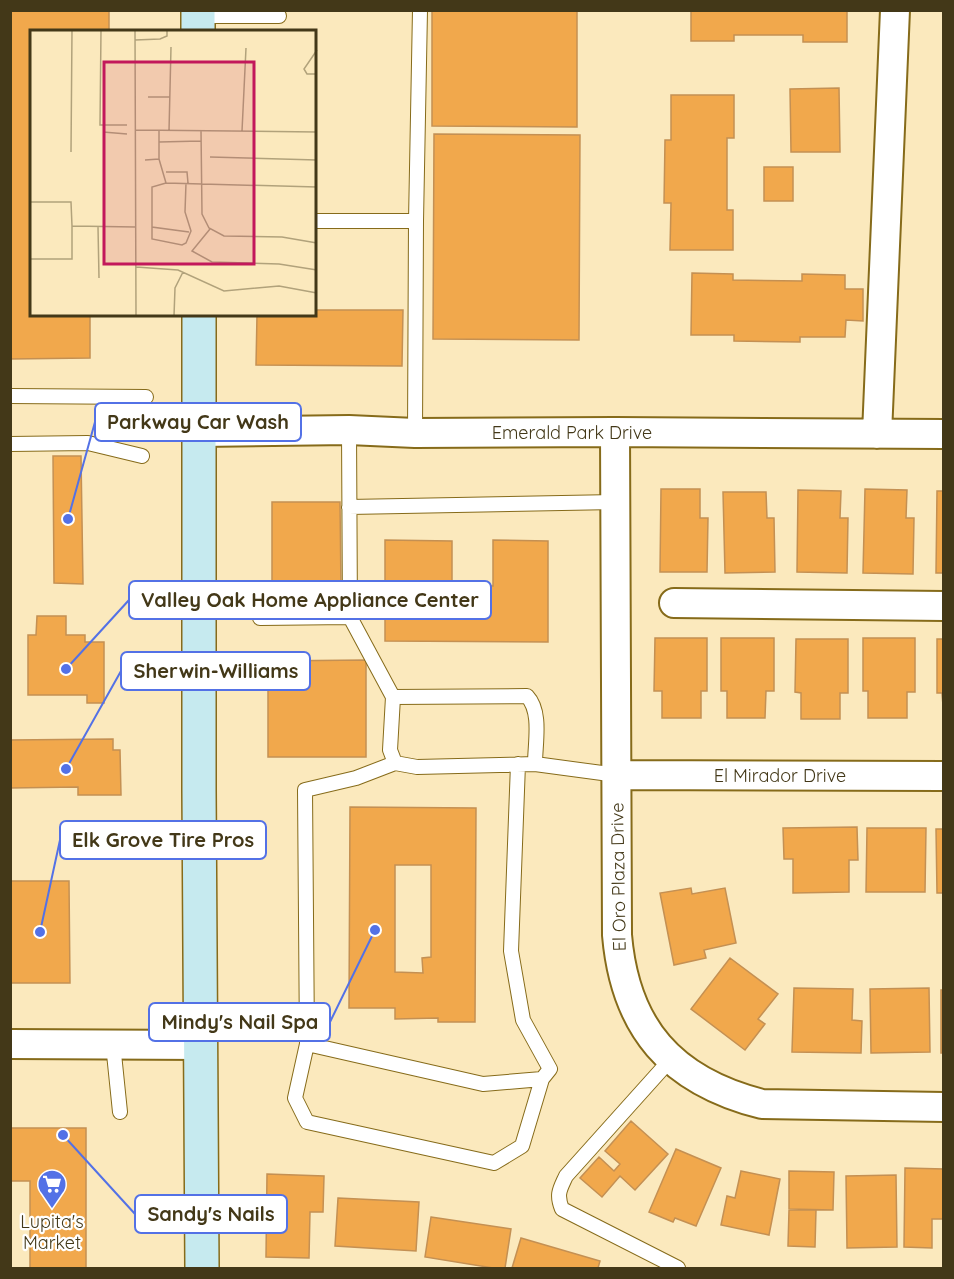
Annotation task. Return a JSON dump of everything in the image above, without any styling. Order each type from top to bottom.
[{"type":"main road","points":[[199,316],[202,1269]]},
{"type":"street","points":[[877,434],[895,10]]},
{"type":"street","name":"Emerald Park Drive","points":[[200,432],[349,430],[415,433],[944,434]]},
{"type":"street","name":"El Oro Plaza Drive","points":[[615,432],[617,934],[626,988],[636,1013],[650,1035],[671,1059],[711,1087],[736,1097],[762,1104],[944,1107]]},
{"type":"street","points":[[674,603],[944,606]]},
{"type":"street","name":"El Mirador Drive","points":[[617,775],[944,776]]},
{"type":"street","points":[[10,1044],[202,1045]]},
{"type":"lane","points":[[415,433],[420,10]]},
{"type":"lane","points":[[198,19],[279,16]]},
{"type":"lane","points":[[316,221],[416,221]]},
{"type":"lane","points":[[10,396],[146,397]]},
{"type":"lane","points":[[349,430],[350,617],[393,697],[390,750],[394,763]]},
{"type":"lane","points":[[10,444],[88,443],[142,456]]},
{"type":"lane","points":[[349,507],[616,502]]},
{"type":"lane","points":[[260,618],[350,617]]},
{"type":"lane","points":[[393,697],[527,696],[534,703],[536,712],[535,764]]},
{"type":"lane","points":[[518,764],[511,951],[523,1020],[550,1069],[542,1078],[522,1146],[495,1163],[307,1122],[295,1098],[307,1044],[305,790],[356,778],[394,763],[417,767],[518,764],[535,764],[617,775]]},
{"type":"lane","points":[[113,1044],[120,1112]]},
{"type":"lane","points":[[307,1044],[483,1084],[542,1078]]},
{"type":"lane","points":[[671,1059],[566,1176],[558,1199],[562,1209],[678,1269]]},
{"type":"building","points":[[10,10],[115,10],[109,11],[109,30],[30,30],[30,316],[90,316],[90,358],[10,359]]},
{"type":"building","points":[[432,10],[577,10],[577,127],[432,126]]},
{"type":"building","points":[[691,10],[847,10],[847,42],[803,42],[803,35],[734,35],[734,41],[691,41]]},
{"type":"building","points":[[839,88],[840,152],[791,152],[790,89]]},
{"type":"building","points":[[671,95],[734,95],[734,138],[727,138],[727,210],[733,210],[733,250],[670,250],[671,203],[664,203],[665,140],[671,140]]},
{"type":"building","points":[[434,134],[580,135],[579,340],[433,339]]},
{"type":"building","points":[[764,167],[793,167],[793,201],[764,201]]},
{"type":"building","points":[[692,273],[733,274],[733,280],[802,281],[802,274],[845,275],[845,289],[863,289],[863,321],[846,320],[845,337],[800,337],[800,342],[734,341],[734,335],[691,335]]},
{"type":"building","points":[[316,310],[403,310],[402,366],[256,365],[257,316],[316,316]]},
{"type":"building","points":[[53,456],[81,456],[83,584],[54,583]]},
{"type":"building","points":[[661,489],[700,489],[700,518],[708,518],[707,572],[660,572]]},
{"type":"building","points":[[865,489],[907,490],[906,518],[914,518],[913,574],[863,573]]},
{"type":"building","points":[[798,490],[841,491],[840,518],[848,518],[847,573],[797,572]]},
{"type":"building","points":[[937,491],[944,491],[944,573],[936,573]]},
{"type":"building","points":[[723,492],[766,492],[767,518],[774,518],[775,572],[725,573]]},
{"type":"building","points":[[272,502],[340,502],[341,589],[272,590]]},
{"type":"building","points":[[385,540],[452,541],[452,585],[493,586],[493,540],[548,541],[548,642],[385,641]]},
{"type":"building","points":[[37,616],[66,616],[66,635],[85,635],[85,642],[104,642],[104,703],[87,703],[87,695],[28,695],[28,635],[36,635]]},
{"type":"building","points":[[655,638],[707,638],[707,691],[701,691],[701,718],[662,718],[662,691],[654,691]]},
{"type":"building","points":[[721,638],[774,638],[774,691],[766,691],[765,718],[727,718],[727,691],[721,691]]},
{"type":"building","points":[[863,638],[915,638],[915,692],[907,692],[907,718],[868,718],[868,691],[863,691]]},
{"type":"building","points":[[796,639],[848,639],[848,693],[840,693],[840,719],[801,719],[801,693],[795,692]]},
{"type":"building","points":[[937,639],[944,639],[944,719],[942,693],[937,693]]},
{"type":"building","points":[[366,660],[366,757],[268,757],[268,661]]},
{"type":"building","points":[[113,739],[113,750],[120,750],[121,795],[78,795],[78,787],[10,788],[10,740]]},
{"type":"building","points":[[350,807],[476,808],[475,1022],[438,1022],[438,1018],[395,1019],[395,1008],[349,1008]],"holes":[[[395,865],[431,865],[431,957],[422,958],[423,973],[395,972]]]},
{"type":"building","points":[[857,827],[858,860],[849,860],[849,892],[793,893],[793,859],[784,859],[783,828]]},
{"type":"building","points":[[867,828],[926,828],[925,892],[866,892]]},
{"type":"building","points":[[936,829],[944,829],[944,893],[937,893]]},
{"type":"building","points":[[10,881],[69,881],[70,983],[10,983]]},
{"type":"building","points":[[691,888],[692,894],[725,888],[736,943],[704,950],[706,958],[674,965],[660,893]]},
{"type":"building","points":[[730,958],[778,994],[758,1019],[765,1024],[745,1050],[691,1009]]},
{"type":"building","points":[[794,988],[853,989],[852,1020],[862,1021],[861,1053],[792,1052]]},
{"type":"building","points":[[929,988],[930,1052],[871,1053],[870,989]]},
{"type":"building","points":[[941,990],[944,990],[944,1053],[941,1053]]},
{"type":"building","points":[[631,1121],[668,1154],[635,1190],[620,1176],[602,1197],[580,1178],[599,1157],[614,1171],[620,1164],[605,1151]]},
{"type":"building","points":[[10,1128],[86,1128],[86,1268],[30,1268],[30,1181],[10,1181]]},
{"type":"building","points":[[676,1149],[721,1168],[696,1226],[675,1218],[673,1222],[649,1212]]},
{"type":"building","points":[[905,1168],[944,1169],[944,1219],[932,1219],[932,1248],[904,1247]]},
{"type":"building","points":[[741,1171],[780,1179],[769,1235],[721,1225],[727,1196],[735,1198]]},
{"type":"building","points":[[789,1171],[834,1172],[833,1210],[789,1209]]},
{"type":"building","points":[[267,1174],[324,1176],[323,1212],[310,1212],[309,1258],[266,1257]]},
{"type":"building","points":[[896,1175],[897,1247],[847,1248],[846,1176]]},
{"type":"building","points":[[338,1198],[419,1202],[416,1251],[335,1246]]},
{"type":"building","points":[[789,1210],[816,1210],[815,1247],[788,1246]]},
{"type":"building","points":[[431,1217],[511,1229],[505,1268],[425,1257]]},
{"type":"building","points":[[521,1238],[600,1261],[598,1268],[512,1268]]},
{"type":"place","name":"Parkway Car Wash","points":[[68,519]]},
{"type":"place","name":"Valley Oak Home Appliance Center","points":[[66,669]]},
{"type":"place","name":"Sherwin-Williams","points":[[66,769]]},
{"type":"place","name":"Mindy's Nail Spa","points":[[375,930]]},
{"type":"place","name":"Elk Grove Tire Pros","points":[[40,932]]},
{"type":"place","name":"Sandy's Nails","points":[[63,1135]]},
{"type":"place","name":"Lupita's Market","points":[[52,1210]]}]
